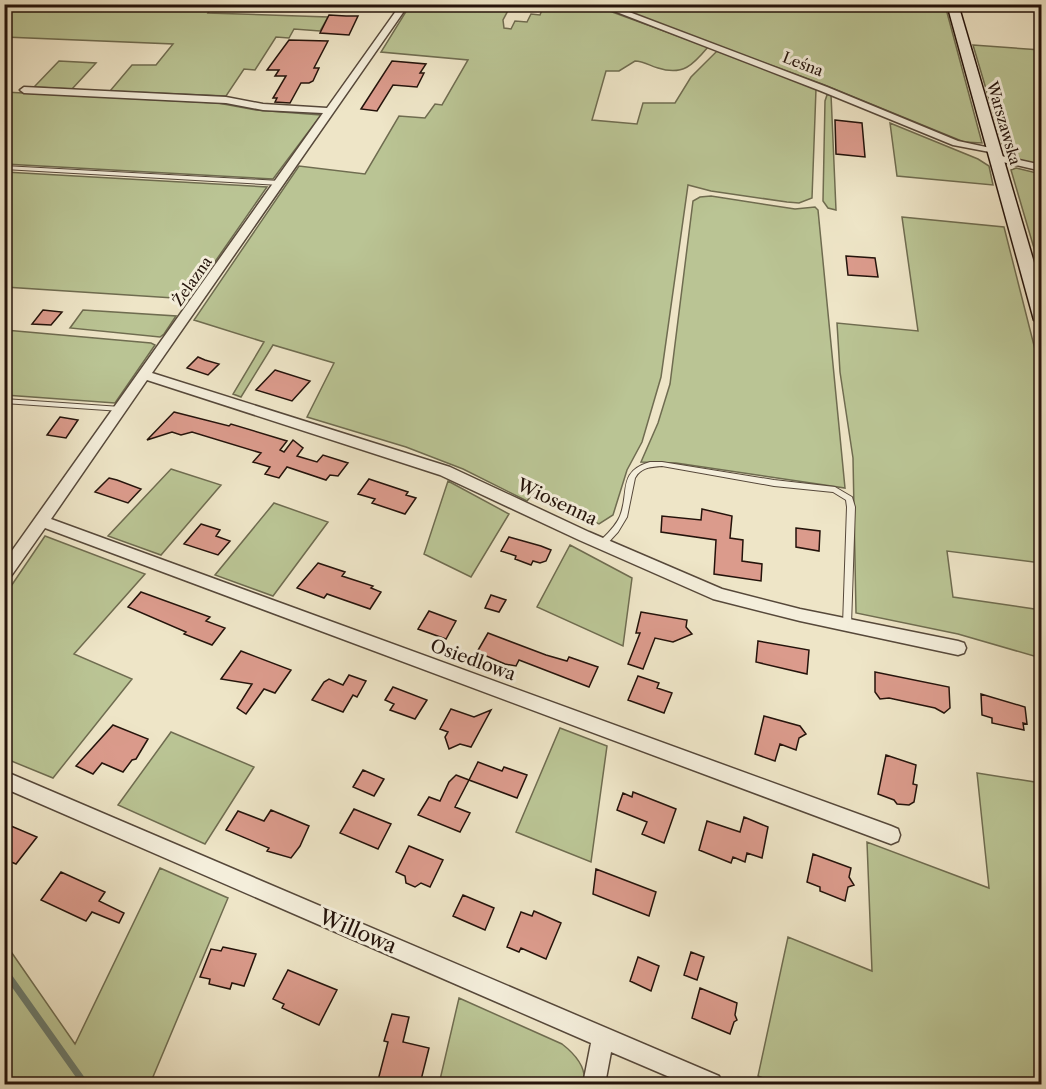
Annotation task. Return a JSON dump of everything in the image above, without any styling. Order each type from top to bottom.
[{"type":"street","name":"Żelazna","points":[[4,575],[405,4]]},
{"type":"street","name":"Leśna","points":[[600,4],[824,89],[956,143],[1041,168]]},
{"type":"street","name":"Warszawska","points":[[952,4],[1041,320]]},
{"type":"street","points":[[1010,4],[1041,6]]},
{"type":"street","points":[[24,90],[226,100],[254,106],[331,111]]},
{"type":"street","name":"Wiosenna","points":[[144,375],[445,471],[719,595],[958,648]]},
{"type":"street","name":"Osiedlowa","points":[[41,521],[891,835]]},
{"type":"street","name":"Willowa","points":[[4,779],[711,1084]]},
{"type":"street","points":[[594,1084],[603,1037]]},
{"type":"lane","points":[[4,168],[280,183]]},
{"type":"lane","points":[[4,401],[121,409]]},
{"type":"lane","points":[[602,544],[625,515],[629,480],[634,472],[649,464],[663,464],[774,483],[835,490],[849,499],[851,507],[847,625]]},
{"type":"green space","points":[[214,4],[208,13],[328,17],[320,31],[294,29],[289,38],[276,37],[255,70],[244,69],[226,96],[110,91],[132,65],[156,65],[173,44],[5,37],[5,6]]},
{"type":"green space","points":[[410,5],[511,5],[503,20],[504,28],[511,29],[515,21],[527,22],[531,14],[540,15],[544,5],[593,5],[708,47],[692,64],[681,70],[667,70],[635,61],[619,71],[606,71],[592,120],[637,124],[643,103],[675,103],[691,77],[717,51],[816,89],[812,198],[799,203],[787,202],[711,191],[688,185],[661,377],[642,442],[627,470],[613,515],[599,524],[534,492],[527,501],[463,469],[406,447],[307,417],[334,363],[273,345],[241,397],[233,394],[264,342],[194,320],[299,166],[365,174],[399,116],[425,118],[435,104],[442,105],[468,60],[381,52]]},
{"type":"green space","points":[[606,5],[945,5],[982,143],[964,142],[822,84]]},
{"type":"green space","points":[[973,45],[1041,50],[1041,165],[1013,159],[1005,153]]},
{"type":"green space","points":[[59,61],[96,63],[72,89],[34,87]]},
{"type":"green space","points":[[4,92],[218,103],[256,110],[321,115],[273,179],[5,164]]},
{"type":"green space","points":[[831,94],[836,210],[828,208],[823,201],[825,101],[827,95]]},
{"type":"green space","points":[[890,123],[978,159],[989,166],[993,185],[897,176]]},
{"type":"green space","points":[[1016,168],[1041,174],[1041,272],[1011,170]]},
{"type":"green space","points":[[4,172],[267,187],[189,299],[5,287]]},
{"type":"green space","points":[[711,196],[795,209],[815,207],[818,210],[845,488],[676,463],[641,462],[658,423],[670,384],[693,201],[700,197]]},
{"type":"green space","points":[[902,217],[1004,227],[1041,373],[1041,563],[947,551],[953,597],[1041,610],[1041,658],[958,634],[856,613],[853,458],[840,372],[837,323],[918,331]]},
{"type":"green space","points":[[83,310],[176,316],[160,337],[70,328]]},
{"type":"green space","points":[[5,330],[155,345],[115,403],[5,395]]},
{"type":"green space","points":[[171,469],[221,485],[161,555],[108,536]]},
{"type":"green space","points":[[448,481],[509,514],[471,577],[424,554]]},
{"type":"green space","points":[[274,503],[328,522],[273,596],[215,575]]},
{"type":"green space","points":[[45,536],[145,574],[74,654],[132,679],[53,778],[4,758],[5,595]]},
{"type":"green space","points":[[570,545],[632,578],[623,646],[537,607]]},
{"type":"green space","points":[[560,728],[607,746],[591,862],[516,832]]},
{"type":"green space","points":[[171,732],[254,767],[205,844],[118,805]]},
{"type":"green space","points":[[977,773],[1041,783],[1041,1084],[779,1084],[758,1076],[788,937],[872,971],[867,842],[989,888]]},
{"type":"green space","points":[[160,868],[228,898],[150,1084],[5,1084],[5,943],[75,1044]]},
{"type":"green space","points":[[459,998],[562,1044],[579,1061],[584,1072],[584,1084],[439,1084]]},
{"type":"building","points":[[329,15],[358,16],[349,35],[320,33]]},
{"type":"building","points":[[289,40],[328,41],[314,68],[319,68],[313,81],[301,83],[290,103],[275,102],[277,98],[273,98],[286,76],[275,76],[279,70],[267,70]]},
{"type":"building","points":[[392,61],[426,64],[420,73],[424,73],[417,87],[393,85],[377,111],[361,109]]},
{"type":"building","points":[[835,120],[862,123],[865,157],[836,154]]},
{"type":"building","points":[[846,256],[875,258],[878,277],[848,275]]},
{"type":"building","points":[[43,310],[62,312],[51,325],[32,324]]},
{"type":"building","points":[[198,357],[219,364],[208,375],[187,368]]},
{"type":"building","points":[[275,370],[310,381],[292,401],[256,390]]},
{"type":"building","points":[[174,412],[229,426],[231,424],[287,441],[280,450],[284,452],[293,440],[303,448],[297,456],[317,462],[323,455],[348,463],[338,476],[330,475],[326,480],[287,467],[279,478],[265,474],[270,467],[253,462],[261,453],[192,432],[181,435],[172,432],[147,440]]},
{"type":"building","points":[[60,417],[78,420],[66,438],[47,435]]},
{"type":"building","points":[[109,478],[141,489],[128,503],[95,492]]},
{"type":"building","points":[[369,479],[408,492],[406,495],[416,498],[405,514],[372,503],[375,499],[358,494]]},
{"type":"building","points":[[702,509],[732,516],[730,538],[743,540],[742,561],[762,564],[761,581],[714,574],[716,540],[661,532],[662,516],[701,520]]},
{"type":"building","points":[[201,524],[220,530],[216,536],[230,541],[218,555],[184,544]]},
{"type":"building","points":[[796,528],[820,531],[819,551],[796,547]]},
{"type":"building","points":[[509,537],[551,550],[546,561],[540,563],[533,561],[531,565],[515,559],[516,556],[501,551]]},
{"type":"building","points":[[318,563],[345,572],[342,576],[373,586],[371,588],[381,592],[370,609],[327,594],[324,598],[297,588]]},
{"type":"building","points":[[141,592],[210,617],[206,621],[225,628],[212,645],[184,634],[186,632],[128,607]]},
{"type":"building","points":[[491,595],[506,600],[499,612],[485,608]]},
{"type":"building","points":[[429,611],[456,621],[446,639],[418,629]]},
{"type":"building","points":[[641,612],[687,620],[686,627],[692,634],[673,642],[655,638],[643,669],[628,664],[640,633],[636,633]]},
{"type":"building","points":[[488,633],[546,655],[567,661],[569,657],[598,667],[589,687],[519,660],[516,666],[505,664],[477,652]]},
{"type":"building","points":[[758,641],[809,650],[807,674],[756,662]]},
{"type":"building","points":[[241,651],[291,670],[275,693],[264,689],[246,714],[237,708],[252,684],[221,679]]},
{"type":"building","points":[[875,672],[949,687],[950,708],[944,713],[935,708],[889,698],[880,699],[875,692]]},
{"type":"building","points":[[349,675],[366,681],[357,697],[353,695],[343,712],[312,700],[324,682],[329,679],[343,685]]},
{"type":"building","points":[[638,676],[659,683],[657,688],[672,693],[664,713],[628,700]]},
{"type":"building","points":[[393,687],[427,700],[415,719],[390,710],[394,704],[385,700]]},
{"type":"building","points":[[981,694],[1025,707],[1027,724],[1023,723],[1024,730],[992,723],[992,718],[982,715]]},
{"type":"building","points":[[451,709],[474,717],[491,710],[471,747],[460,744],[449,749],[445,737],[448,732],[440,729]]},
{"type":"building","points":[[764,716],[800,726],[806,734],[799,738],[796,750],[780,744],[775,761],[755,754]]},
{"type":"building","points":[[113,725],[148,739],[136,759],[132,760],[123,772],[102,763],[93,774],[76,766]]},
{"type":"building","points":[[886,755],[916,765],[913,784],[917,785],[914,802],[909,805],[897,804],[894,800],[878,794]]},
{"type":"building","points":[[478,762],[502,771],[504,767],[527,775],[517,798],[469,780]]},
{"type":"building","points":[[363,770],[384,779],[374,796],[353,787]]},
{"type":"building","points":[[456,775],[469,780],[455,807],[470,813],[460,832],[418,815],[429,797],[440,801],[449,782]]},
{"type":"building","points":[[633,792],[676,809],[664,843],[642,834],[647,822],[617,810],[623,793],[632,797]]},
{"type":"building","points":[[354,809],[391,824],[378,849],[340,833]]},
{"type":"building","points":[[271,810],[309,826],[300,846],[291,858],[267,851],[269,848],[226,830],[238,811],[264,821]]},
{"type":"building","points":[[744,817],[768,827],[762,858],[747,853],[745,862],[733,857],[731,863],[699,850],[707,821],[740,832]]},
{"type":"building","points":[[4,823],[37,837],[16,864],[4,859]]},
{"type":"building","points":[[409,846],[443,860],[430,887],[421,883],[415,887],[406,883],[405,876],[396,872]]},
{"type":"building","points":[[813,854],[851,868],[849,877],[854,885],[848,887],[845,901],[820,891],[820,887],[807,882]]},
{"type":"building","points":[[596,869],[656,892],[649,916],[593,894]]},
{"type":"building","points":[[61,872],[105,892],[99,901],[124,913],[119,923],[92,912],[86,921],[41,900]]},
{"type":"building","points":[[463,895],[494,908],[485,930],[453,916]]},
{"type":"building","points":[[534,911],[561,923],[546,959],[521,948],[519,952],[507,947],[521,912],[532,916]]},
{"type":"building","points":[[223,947],[256,954],[244,986],[232,983],[230,989],[209,984],[210,979],[200,977],[211,949],[221,951]]},
{"type":"building","points":[[691,952],[704,957],[697,980],[684,975]]},
{"type":"building","points":[[638,957],[659,966],[651,991],[630,981]]},
{"type":"building","points":[[288,970],[337,990],[319,1025],[282,1008],[284,1004],[273,999]]},
{"type":"building","points":[[700,988],[737,1003],[735,1015],[737,1020],[730,1034],[692,1018]]},
{"type":"building","points":[[392,1014],[409,1017],[403,1042],[429,1048],[420,1084],[377,1084],[388,1042],[384,1041]]},
{"type":"waterway","points":[[4,970],[85,1084]]}]
